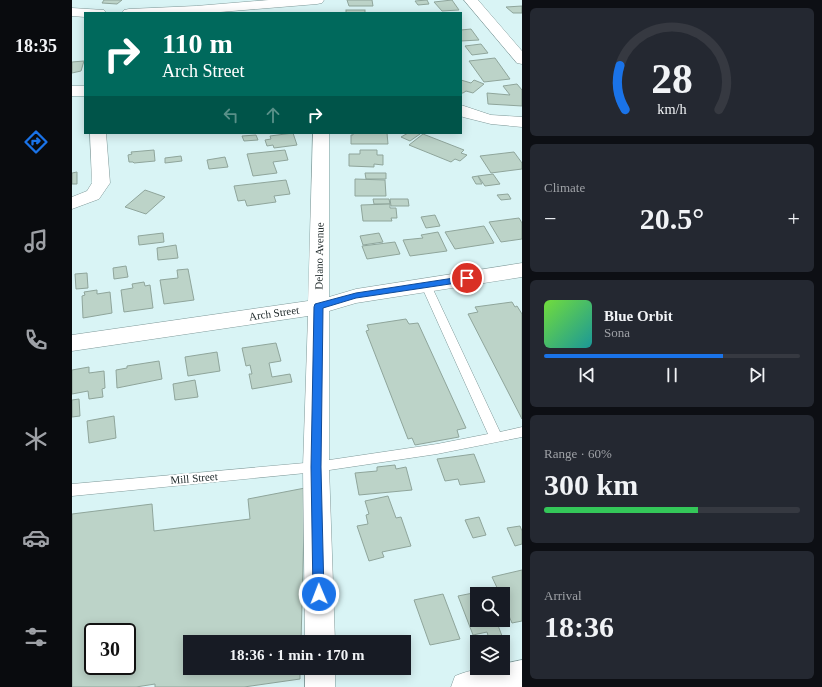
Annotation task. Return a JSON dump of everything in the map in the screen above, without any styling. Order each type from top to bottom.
[{"type":"street","points":[[151,12],[196,10],[318,0],[320,12]]},
{"type":"street","points":[[471,0],[522,60]]},
{"type":"street","points":[[72,12],[84,12]]},
{"type":"street","points":[[72,91],[84,91]]},
{"type":"street","points":[[462,110],[499,122],[522,122]]},
{"type":"street","points":[[72,203],[93,195],[101,183],[98,134]]},
{"type":"street","name":"Delano Avenue","points":[[320,635],[316,467],[321,134]]},
{"type":"street","name":"Arch Street","points":[[72,343],[318,307],[356,296],[522,270]]},
{"type":"street","points":[[320,675],[320,687]]},
{"type":"street","points":[[466,687],[522,675]]},
{"type":"lane","points":[[426,285],[496,437]]},
{"type":"lane","name":"Mill Street","points":[[72,490],[316,467],[437,449],[522,432]]},
{"type":"building","points":[[104,0],[122,0],[117,4],[102,3]]},
{"type":"building","points":[[347,0],[372,0],[373,6],[349,6]]},
{"type":"building","points":[[427,0],[429,4],[418,5],[415,1]]},
{"type":"building","points":[[452,0],[459,10],[442,11],[434,2]]},
{"type":"building","points":[[522,6],[522,13],[513,13],[506,7]]},
{"type":"building","points":[[346,10],[365,10],[365,12],[346,12]]},
{"type":"building","points":[[471,29],[479,40],[462,41],[462,30]]},
{"type":"building","points":[[481,44],[488,53],[472,55],[465,46]]},
{"type":"building","points":[[495,58],[510,79],[484,82],[469,61]]},
{"type":"building","points":[[84,61],[81,71],[72,73],[72,62]]},
{"type":"building","points":[[462,80],[471,83],[474,80],[484,84],[473,93],[466,91],[463,93]]},
{"type":"building","points":[[517,84],[522,90],[522,106],[488,104],[487,93],[510,95],[503,86]]},
{"type":"building","points":[[293,134],[297,145],[274,148],[273,145],[267,146],[265,140],[271,139],[270,136]]},
{"type":"building","points":[[387,134],[388,144],[351,144],[351,135]]},
{"type":"building","points":[[406,134],[420,134],[410,141],[401,137]]},
{"type":"building","points":[[423,134],[464,150],[461,153],[467,155],[460,161],[455,159],[451,162],[409,145]]},
{"type":"building","points":[[256,135],[258,140],[244,141],[242,136]]},
{"type":"building","points":[[154,150],[155,161],[129,162],[128,155],[132,154],[131,152]]},
{"type":"building","points":[[285,150],[288,160],[273,162],[277,173],[253,176],[247,154]]},
{"type":"building","points":[[360,150],[377,150],[377,155],[383,155],[383,165],[374,164],[374,167],[349,166],[349,154],[360,154]]},
{"type":"building","points":[[514,152],[522,163],[522,169],[491,173],[480,156]]},
{"type":"building","points":[[181,156],[182,161],[165,163],[165,158]]},
{"type":"building","points":[[225,157],[228,167],[209,169],[207,160]]},
{"type":"building","points":[[77,172],[77,184],[72,184],[72,173]]},
{"type":"building","points":[[365,173],[386,173],[386,179],[366,179]]},
{"type":"building","points":[[493,174],[500,184],[485,186],[478,176]]},
{"type":"building","points":[[478,176],[482,184],[476,184],[472,177]]},
{"type":"building","points":[[355,179],[385,180],[386,196],[355,196]]},
{"type":"building","points":[[286,180],[290,194],[274,196],[276,202],[247,206],[245,200],[238,201],[234,186]]},
{"type":"building","points":[[145,190],[165,197],[146,214],[125,207]]},
{"type":"building","points":[[508,194],[511,199],[501,200],[497,195]]},
{"type":"building","points":[[373,199],[389,199],[390,204],[374,204]]},
{"type":"building","points":[[390,199],[408,199],[409,206],[391,206]]},
{"type":"building","points":[[390,204],[390,208],[396,208],[397,218],[391,218],[392,221],[363,221],[361,205]]},
{"type":"building","points":[[435,215],[440,226],[426,228],[421,217]]},
{"type":"building","points":[[519,218],[522,223],[522,239],[501,242],[489,222]]},
{"type":"building","points":[[484,226],[494,243],[455,249],[445,232]]},
{"type":"building","points":[[438,232],[447,251],[410,256],[403,240],[423,238],[421,235]]},
{"type":"building","points":[[163,233],[164,242],[139,245],[138,236]]},
{"type":"building","points":[[379,233],[383,242],[363,245],[360,236]]},
{"type":"building","points":[[395,242],[400,254],[367,259],[362,246]]},
{"type":"building","points":[[176,245],[178,258],[158,260],[157,248]]},
{"type":"building","points":[[126,266],[128,277],[114,279],[113,268]]},
{"type":"building","points":[[188,269],[194,300],[164,304],[160,280],[178,278],[177,270]]},
{"type":"building","points":[[87,273],[88,288],[76,289],[75,274]]},
{"type":"building","points":[[144,282],[145,286],[150,285],[153,308],[124,312],[121,290],[133,288],[132,284]]},
{"type":"building","points":[[97,290],[97,294],[110,292],[112,313],[83,318],[82,296],[85,295],[84,292]]},
{"type":"building","points":[[512,302],[515,307],[517,306],[522,314],[522,419],[468,314],[478,312],[475,307]]},
{"type":"building","points":[[406,319],[409,324],[418,323],[466,428],[457,430],[459,437],[415,445],[412,438],[408,439],[366,331],[369,330],[367,325]]},
{"type":"building","points":[[276,343],[281,361],[269,363],[272,377],[290,374],[292,382],[252,389],[249,374],[252,374],[250,365],[246,366],[242,348]]},
{"type":"building","points":[[217,352],[220,371],[188,376],[185,357]]},
{"type":"building","points":[[159,361],[162,379],[117,388],[116,370],[127,368],[127,366]]},
{"type":"building","points":[[89,367],[89,373],[104,371],[105,388],[102,389],[103,397],[89,399],[88,391],[72,394],[72,370]]},
{"type":"building","points":[[195,380],[198,397],[175,400],[173,384]]},
{"type":"building","points":[[79,399],[80,416],[72,417],[72,400]]},
{"type":"building","points":[[114,416],[116,438],[89,443],[87,421]]},
{"type":"building","points":[[474,454],[485,482],[460,485],[458,479],[445,481],[437,459]]},
{"type":"building","points":[[395,465],[396,469],[406,467],[412,490],[359,495],[355,473],[377,471],[377,467]]},
{"type":"building","points":[[305,488],[301,635],[183,635],[183,675],[300,675],[300,679],[244,687],[155,687],[155,684],[136,687],[72,687],[72,514],[152,504],[154,531],[250,519],[248,499]]},
{"type":"building","points":[[388,496],[396,518],[401,517],[411,546],[382,552],[384,557],[369,561],[357,526],[368,524],[366,515],[369,514],[365,501]]},
{"type":"building","points":[[479,517],[486,535],[473,538],[465,520]]},
{"type":"building","points":[[520,526],[522,531],[522,544],[515,546],[507,528]]},
{"type":"building","points":[[522,570],[522,621],[512,623],[510,618],[510,587],[497,587],[492,577]]},
{"type":"building","points":[[443,594],[460,639],[430,645],[414,600]]},
{"type":"building","points":[[470,594],[470,627],[499,627],[502,635],[488,635],[487,632],[473,635],[458,596]]},
{"type":"route","points":[[319,594],[316,467],[318,307],[356,296],[467,278]]}]
